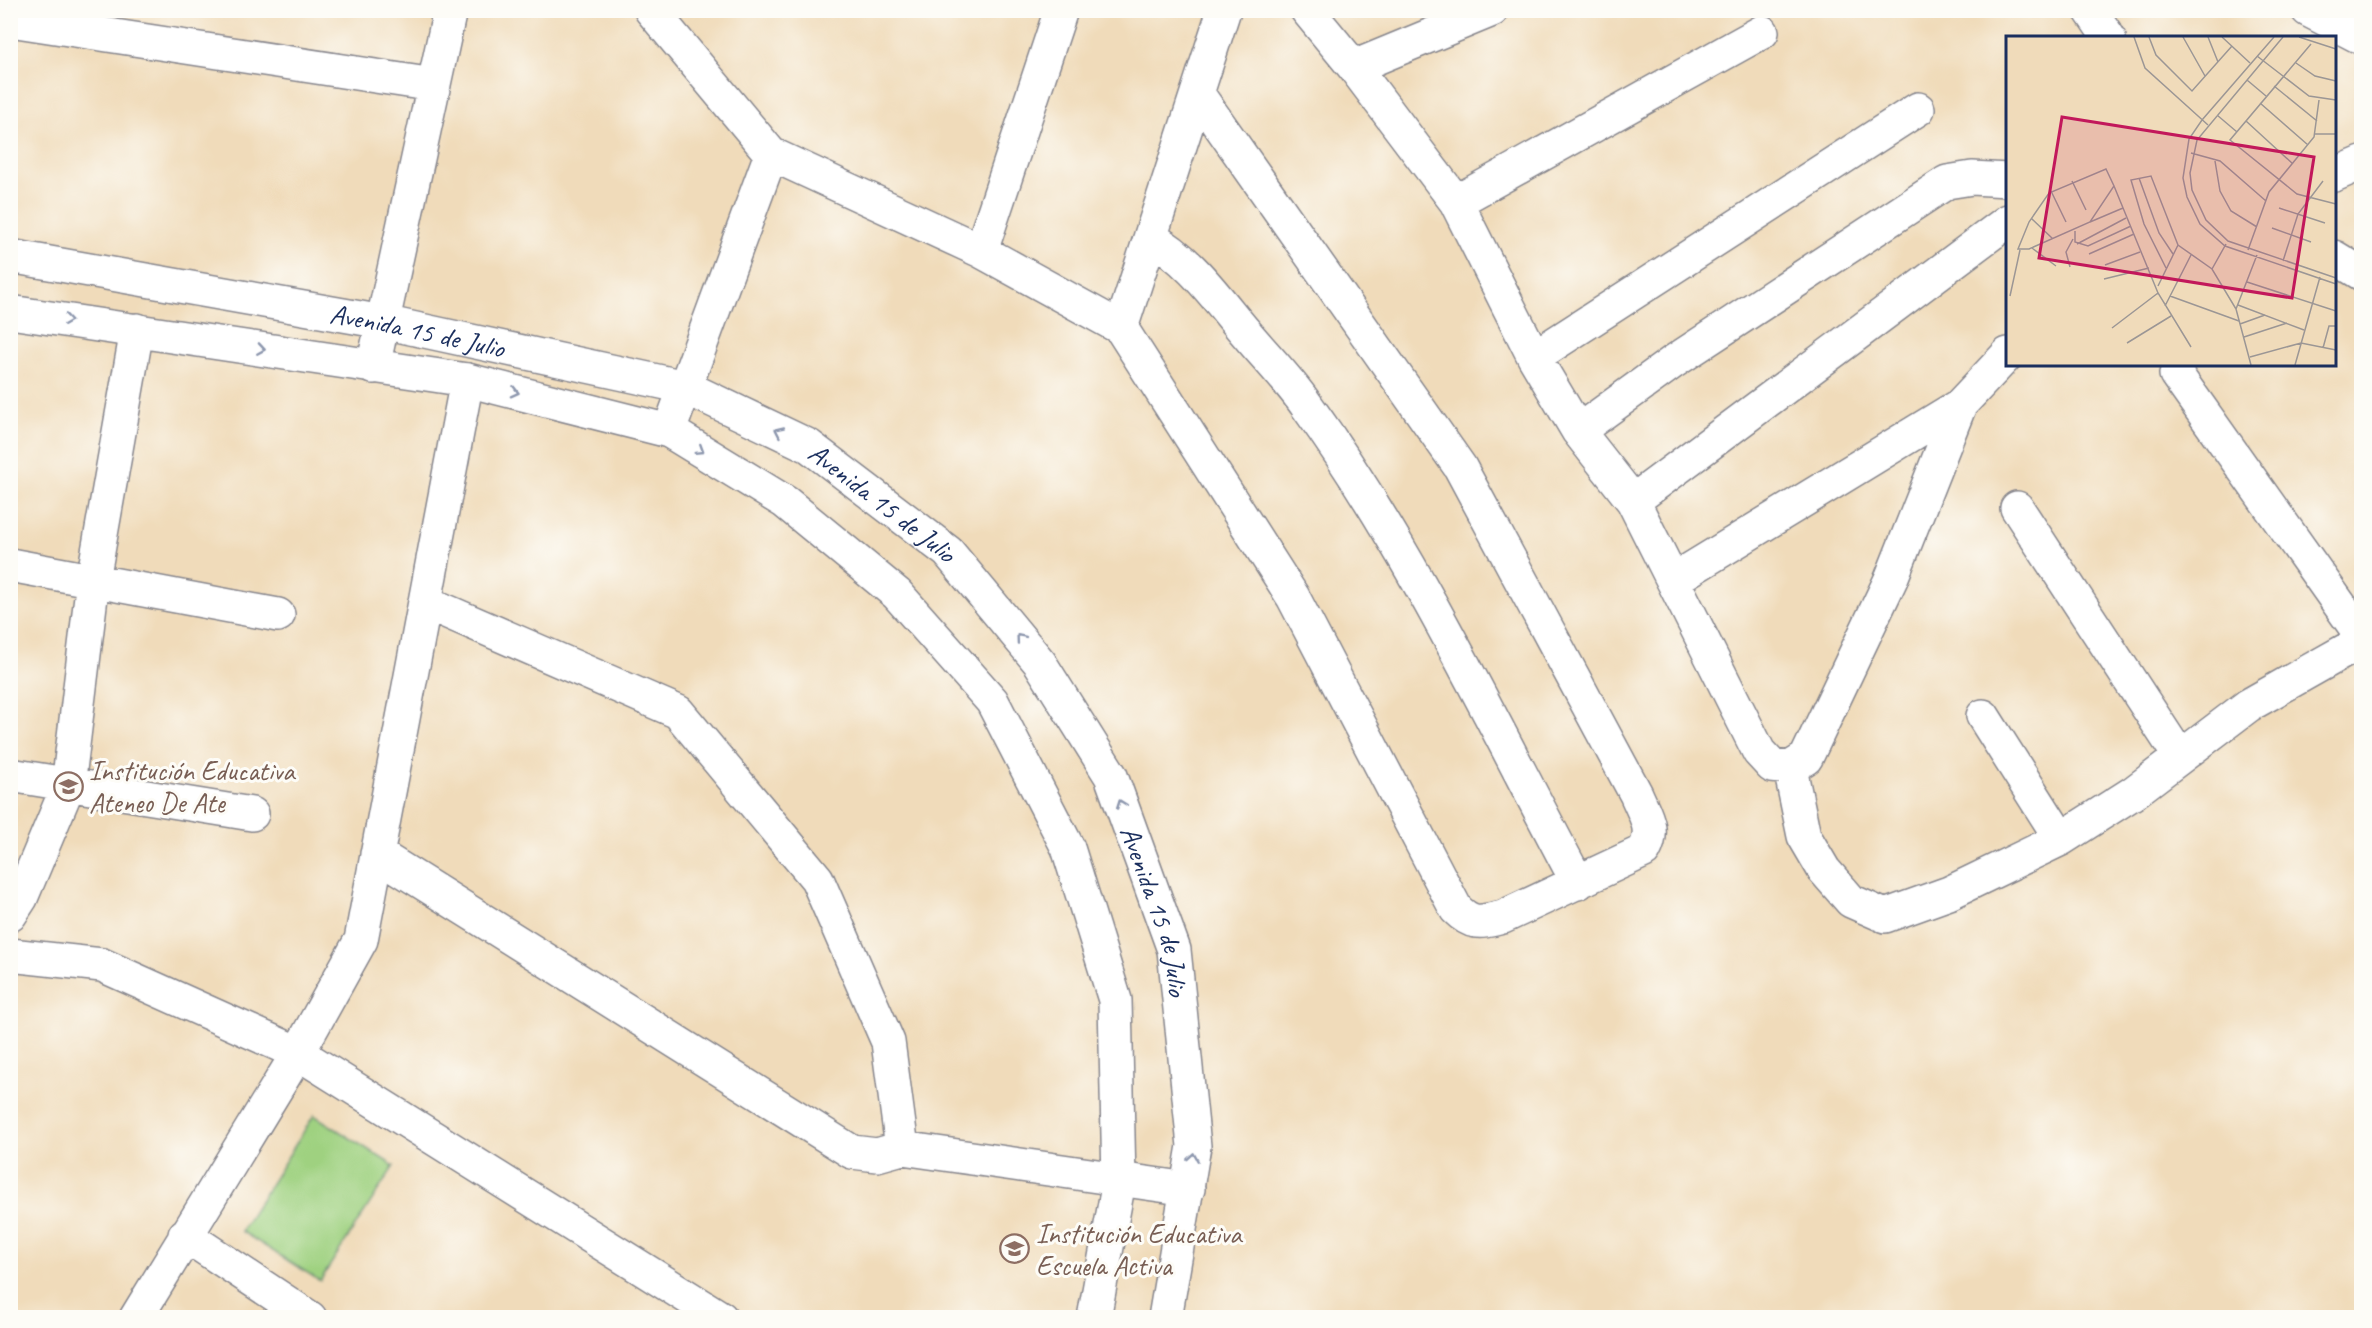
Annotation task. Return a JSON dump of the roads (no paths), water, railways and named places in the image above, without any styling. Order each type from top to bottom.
[{"type":"street","points":[[374,367],[450,10]]},
{"type":"street","points":[[651,10],[771,154],[981,251],[1121,328],[1293,597],[1456,909],[1467,920],[1480,922],[1503,917],[1644,851],[1652,830],[1636,794],[1460,467],[1197,93]]},
{"type":"street","points":[[981,251],[1061,10]]},
{"type":"street","points":[[1121,328],[1224,10]]},
{"type":"street","points":[[1307,10],[1354,67],[1456,202],[1534,357],[1578,431],[1633,501],[1759,752],[1772,766],[1790,768],[1806,758],[1891,579],[1960,405]]},
{"type":"street","points":[[1354,67],[1492,10]]},
{"type":"street","points":[[2090,10],[2108,36]]},
{"type":"street","points":[[2308,10],[2361,38]]},
{"type":"street","points":[[10,20],[434,85]]},
{"type":"street","points":[[1456,202],[1762,32]]},
{"type":"street","points":[[1534,357],[1918,109]]},
{"type":"street","points":[[669,431],[771,154]]},
{"type":"street","points":[[2336,174],[2361,163]]},
{"type":"street","points":[[1578,431],[1673,362],[1947,182],[1972,178],[2006,180]]},
{"type":"street","points":[[1633,501],[2006,222]]},
{"type":"street","points":[[1151,238],[1172,249],[1210,290],[1307,405],[1368,500],[1427,599],[1578,883]]},
{"type":"street","name":"Avenida 15 de Julio","points":[[10,256],[383,322],[685,387],[809,446],[948,552],[1040,663],[1111,776],[1174,950],[1194,1146],[1165,1317]]},
{"type":"street","points":[[2336,258],[2361,274]]},
{"type":"street","name":"Avenida 15 de Julio","points":[[10,312],[467,380],[669,431],[784,502],[897,594],[992,701],[1068,848],[1115,1000],[1119,1181],[1094,1317]]},
{"type":"street","points":[[10,915],[21,898],[68,786],[93,580],[137,330]]},
{"type":"street","points":[[1673,580],[1960,405],[2006,355]]},
{"type":"street","points":[[1790,768],[1804,836],[1824,870],[1851,901],[1885,916],[1949,893],[2061,839],[2133,793],[2249,705],[2350,648],[2361,635],[2176,374]]},
{"type":"street","points":[[136,1317],[298,1053],[361,940],[467,380]]},
{"type":"street","points":[[2017,508],[2180,757]]},
{"type":"street","points":[[10,565],[278,615]]},
{"type":"street","points":[[425,602],[678,712],[817,879],[888,1042],[902,1148]]},
{"type":"street","points":[[1983,717],[2061,839]]},
{"type":"street","points":[[10,775],[252,814]]},
{"type":"street","points":[[377,854],[852,1152],[877,1155],[902,1148],[1119,1181],[1188,1189]]},
{"type":"street","points":[[10,955],[102,965],[298,1053],[721,1317]]},
{"type":"street","points":[[185,1235],[310,1317]]},
{"type":"place","name":"Institución Educativa Ateneo De Ate","points":[[68,786]]},
{"type":"place","name":"Institución Educativa Escuela Activa","points":[[1015,1249]]}]
